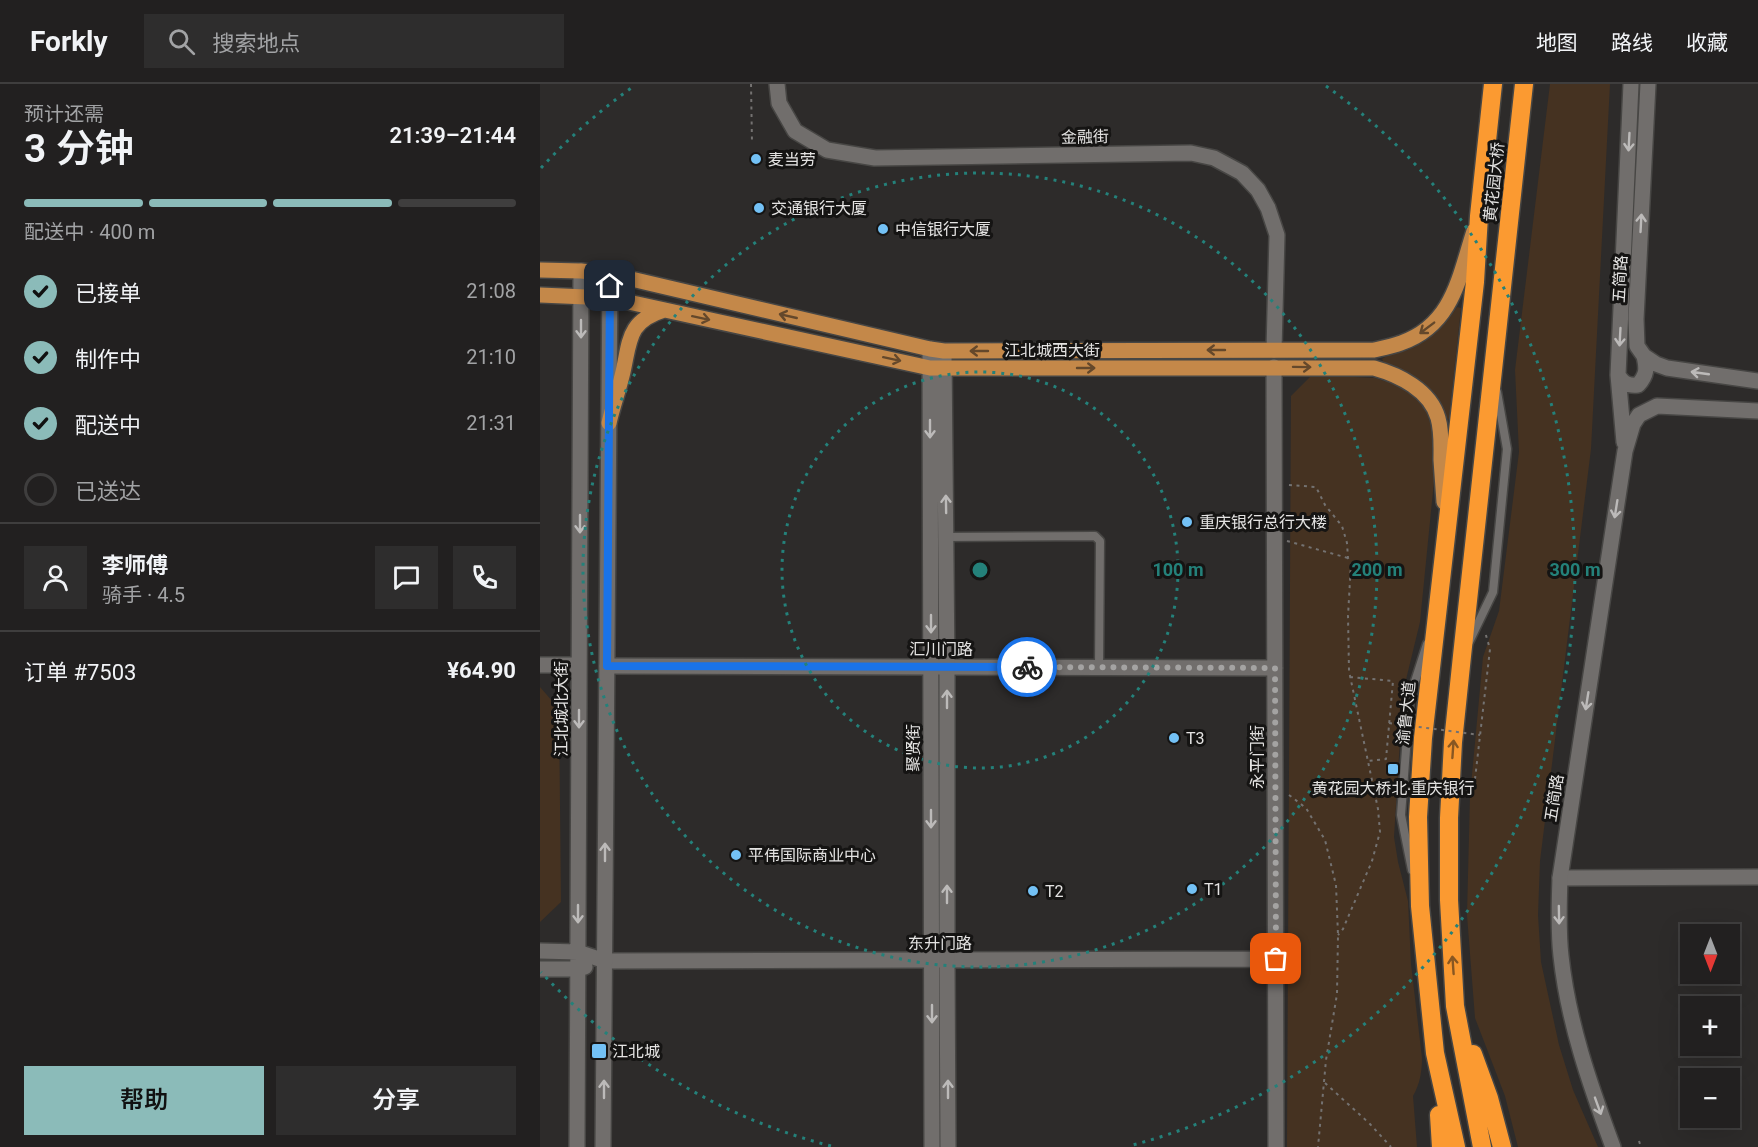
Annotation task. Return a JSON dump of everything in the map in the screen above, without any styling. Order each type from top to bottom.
[{"type":"highway","name":"黄花园大桥","points":[[1467,281],[1479,216],[1493,84]]},
{"type":"highway","name":"黄花园大桥","points":[[1492,370],[1524,84]]},
{"type":"highway","name":"渝鲁大道","points":[[1456,1147],[1435,1053],[1420,906],[1418,817],[1423,738],[1446,530],[1467,281]]},
{"type":"highway","points":[[1482,1147],[1455,1006],[1449,900],[1449,818],[1453,742],[1492,370]]},
{"type":"highway","points":[[1455,1006],[1489,1098],[1502,1147]]},
{"type":"highway","points":[[1435,1053],[1441,1147]]},
{"type":"main road","name":"江北城西大街","points":[[540,270],[610,274],[937,350],[1374,350],[1402,343],[1421,333],[1437,321],[1467,281]]},
{"type":"main road","name":"江北城西大街","points":[[540,295],[610,298],[937,368],[1374,368],[1410,383],[1427,399],[1438,416],[1442,437],[1446,530]]},
{"type":"main road","points":[[609,423],[629,336],[644,318],[664,310]]},
{"type":"street","name":"金融街","points":[[777,84],[779,103],[795,131],[827,150],[875,158],[1191,153],[1214,158],[1242,172],[1258,190],[1268,208],[1277,235],[1274,350]]},
{"type":"street","name":"五简路","points":[[1625,451],[1618,375],[1631,84]]},
{"type":"street","name":"五简路","points":[[1644,356],[1637,346],[1636,319],[1648,84]]},
{"type":"street","name":"江北城北大街","points":[[577,1147],[581,271]]},
{"type":"street","points":[[603,1147],[610,274]]},
{"type":"street","name":"聚贤街","points":[[937,350],[931,667],[939,961],[948,1147]]},
{"type":"street","points":[[1618,375],[1623,383],[1638,385],[1645,376],[1647,368],[1644,356]]},
{"type":"street","points":[[1644,356],[1666,368],[1758,381]]},
{"type":"street","name":"永平门街","points":[[1274,367],[1276,1147]]},
{"type":"street","name":"聚贤街","points":[[932,1147],[947,667],[946,537],[937,368]]},
{"type":"street","name":"五简路","points":[[1613,1147],[1590,1085],[1569,1000],[1561,956],[1559,914],[1560,878],[1625,451],[1633,424],[1639,415],[1657,406],[1758,411]]},
{"type":"street","points":[[540,665],[579,665]]},
{"type":"street","name":"汇川门路","points":[[607,666],[1275,668]]},
{"type":"street","points":[[1560,878],[1758,877]]},
{"type":"street","name":"东升门路","points":[[540,951],[578,952],[604,961]]},
{"type":"street","name":"东升门路","points":[[540,969],[578,969],[604,961],[1276,959]]},
{"type":"lane","points":[[1462,656],[1492,592],[1507,449],[1492,370]]},
{"type":"lane","points":[[946,537],[1095,536],[1100,541],[1099,667]]},
{"type":"path","points":[[751,84],[752,143]]},
{"type":"path","points":[[1274,484],[1316,487],[1325,505],[1342,526],[1348,558],[1352,564],[1348,616],[1350,677],[1378,809],[1380,832],[1372,861],[1343,929],[1338,935]]},
{"type":"path","points":[[1275,537],[1348,558]]},
{"type":"path","points":[[1475,779],[1490,649],[1481,618]]},
{"type":"path","points":[[1350,677],[1393,681],[1386,759],[1368,761]]},
{"type":"path","points":[[1389,723],[1480,735]]},
{"type":"path","points":[[1275,784],[1306,808],[1325,840],[1336,885],[1337,994],[1326,1060],[1318,1147]]},
{"type":"path","points":[[1325,1083],[1370,1124],[1391,1147]]},
{"type":"path","points":[[1639,1141],[1641,1147]]},
{"type":"shaded area","points":[[1550,84],[1610,84],[1591,449],[1540,861],[1538,915],[1541,962],[1559,1045],[1573,1090],[1598,1147],[1518,1147],[1505,1096],[1475,1018],[1467,915],[1470,796],[1483,657],[1499,611],[1519,452],[1515,370]]},
{"type":"shaded area","points":[[1457,307],[1461,308],[1449,419],[1446,418],[1429,390],[1404,371],[1384,363],[1382,359],[1423,342],[1442,327]]},
{"type":"shaded area","points":[[1312,375],[1375,378],[1397,385],[1413,396],[1426,410],[1433,432],[1435,471],[1420,622],[1403,692],[1394,837],[1408,901],[1411,964],[1422,1058],[1420,1077],[1413,1096],[1417,1147],[1287,1147],[1291,396]]},
{"type":"shaded area","points":[[540,687],[559,709],[561,902],[540,922]]},
{"type":"way so far","points":[[1027,667],[1275,668],[1276,959]]},
{"type":"place","name":"麦当劳","points":[[756,159]]},
{"type":"place","name":"交通银行大厦","points":[[759,208]]},
{"type":"place","name":"中信银行大厦","points":[[883,229]]},
{"type":"place","name":"重庆银行总行大楼","points":[[1187,522]]},
{"type":"place","name":"T3","points":[[1174,738]]},
{"type":"place","name":"黄花园大桥北‧重庆银行","points":[[1393,769]]},
{"type":"place","name":"平伟国际商业中心","points":[[736,855]]},
{"type":"place","name":"T1","points":[[1192,889]]},
{"type":"place","name":"T2","points":[[1033,891]]},
{"type":"place","name":"江北城","points":[[599,1051]]},
{"type":"route","points":[[610,286],[607,666],[1027,667]]}]
